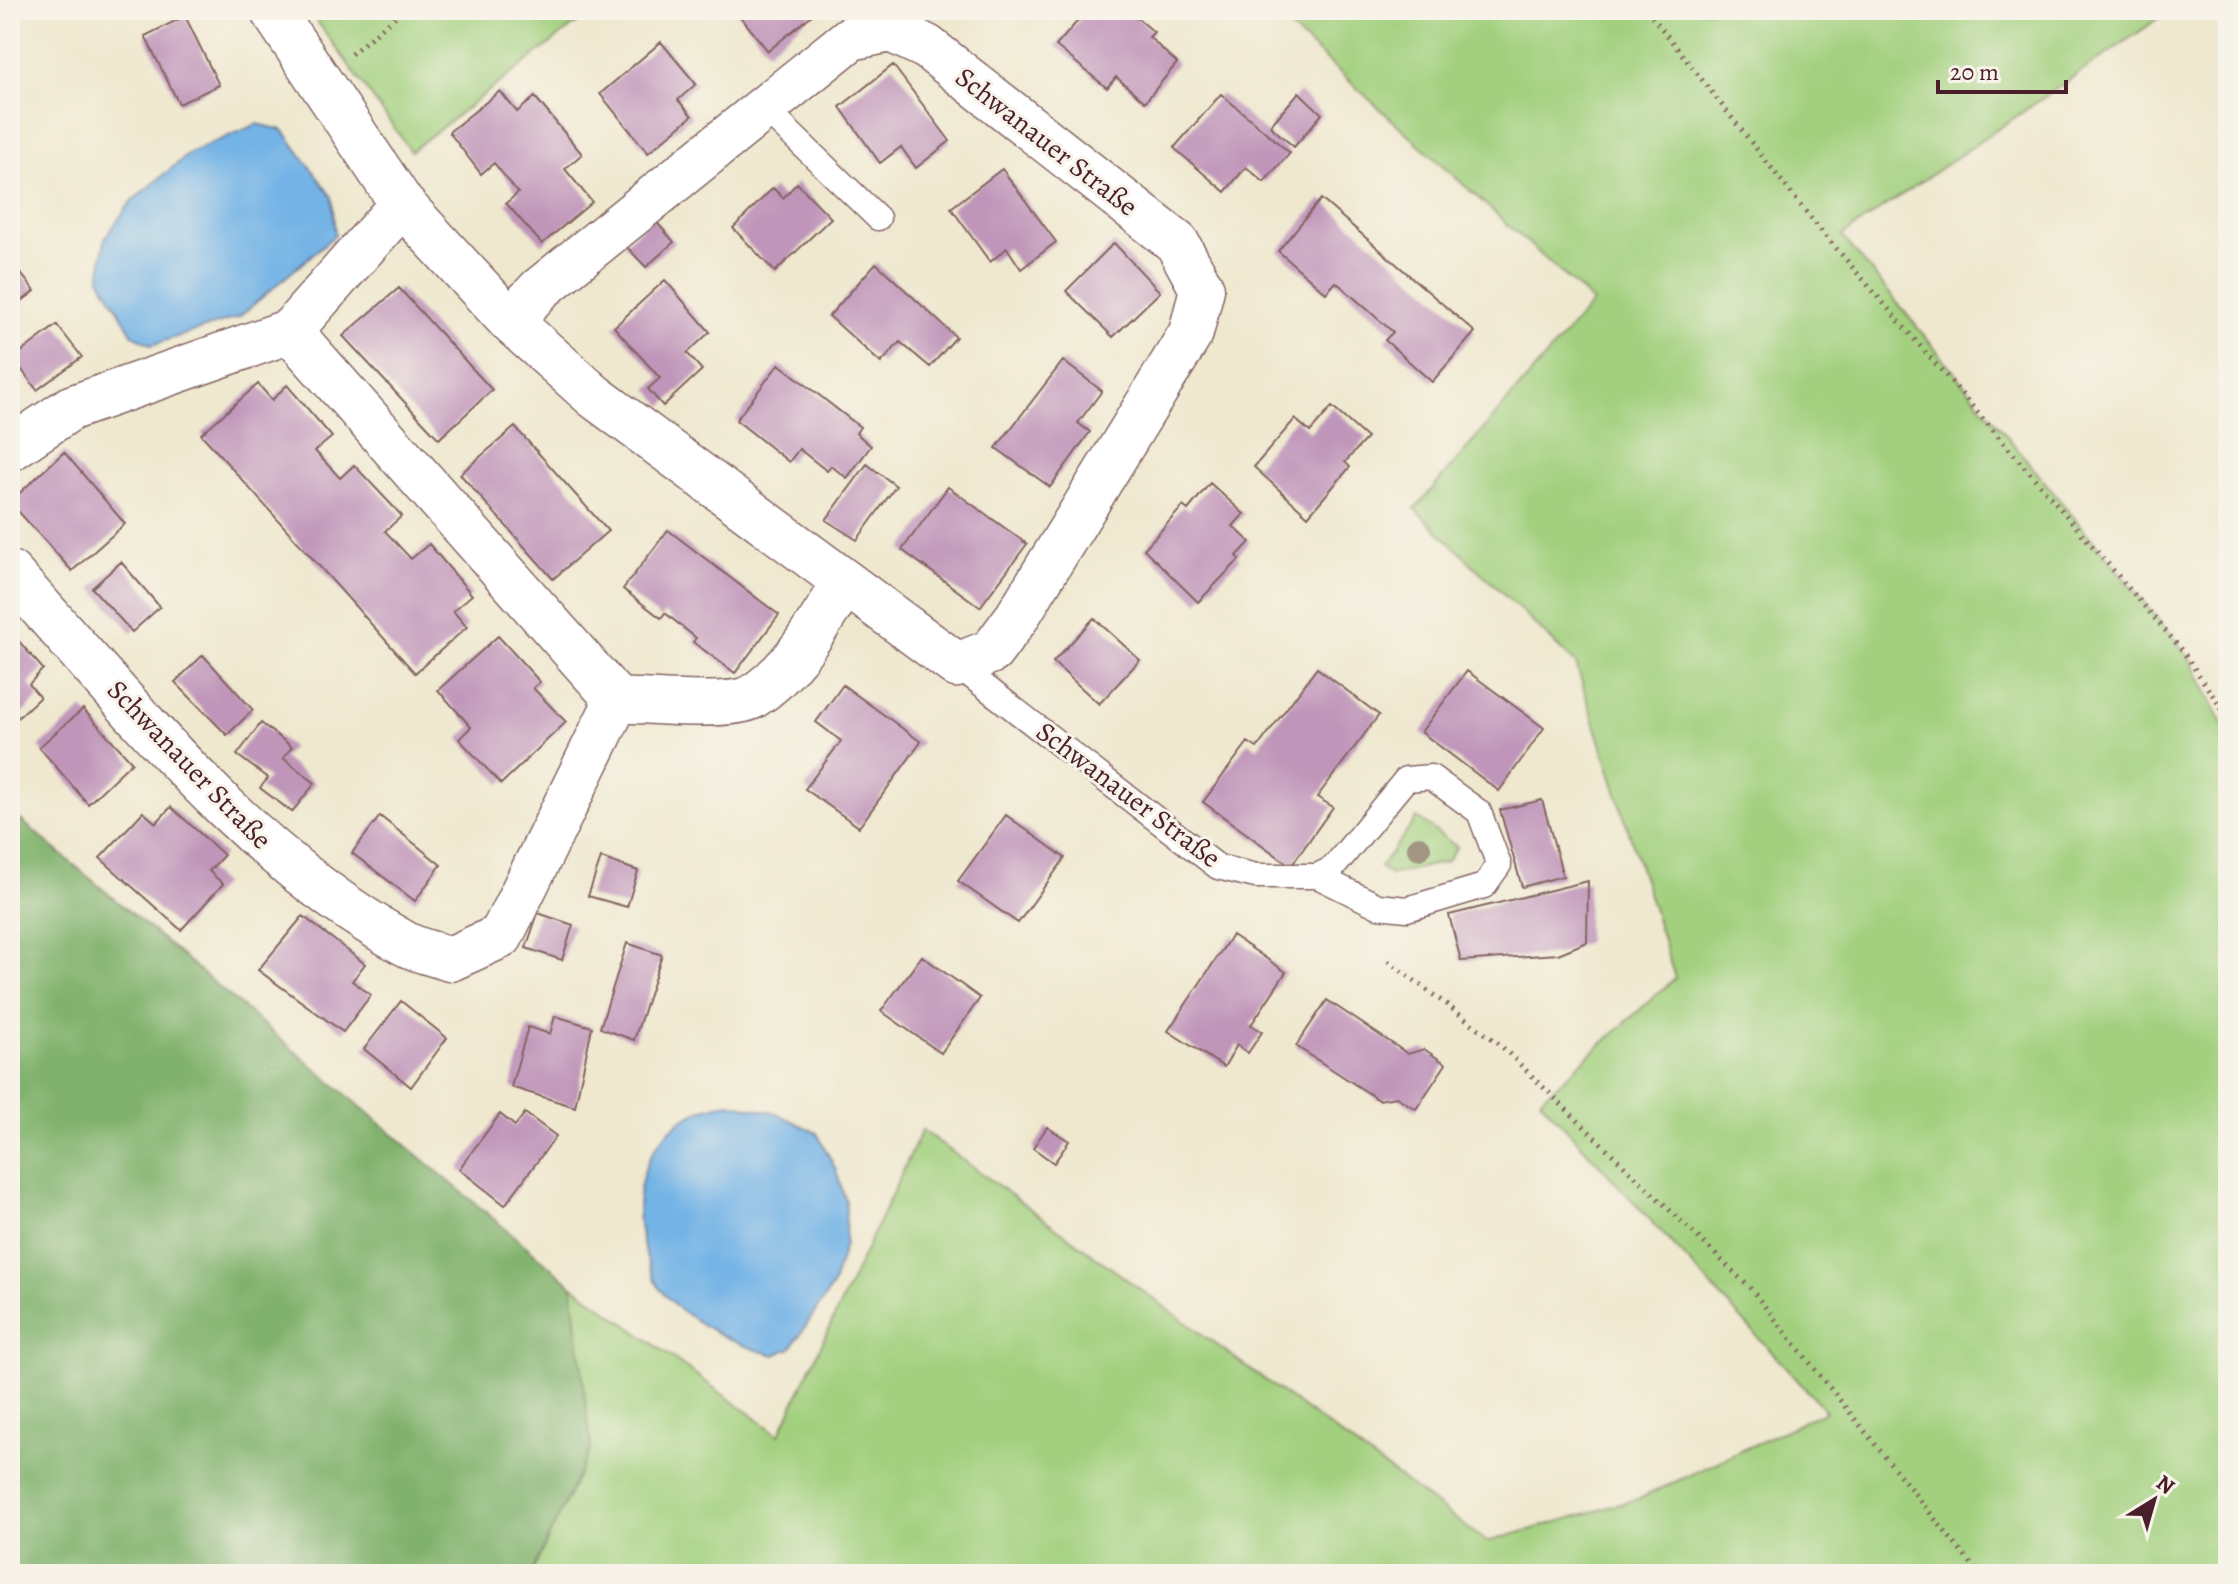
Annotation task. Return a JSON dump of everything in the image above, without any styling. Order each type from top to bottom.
[{"type":"street","name":"Schwanauer Straße","points":[[272,10],[402,204],[510,321],[594,396],[957,665],[992,651],[1017,617],[1191,333],[1202,289],[1177,243],[927,47],[891,30],[851,38],[762,106],[540,289],[510,321]]},
{"type":"street","points":[[14,438],[71,408],[290,331],[402,204]]},
{"type":"street","points":[[290,331],[617,700],[710,703],[750,698],[795,658],[845,583]]},
{"type":"street","name":"Schwanauer Straße","points":[[10,573],[199,782],[260,840],[317,885],[406,945],[450,959],[501,936],[617,700]]},
{"type":"lane","points":[[762,106],[878,218]]},
{"type":"lane","name":"Schwanauer Straße","points":[[957,665],[1218,867],[1256,876],[1317,876],[1378,906],[1407,909],[1484,886],[1499,865],[1479,812],[1431,777],[1406,779],[1333,868],[1317,876]]},
{"type":"path","points":[[320,80],[403,10]]},
{"type":"path","points":[[1647,10],[1817,226],[2182,650],[2228,718]]},
{"type":"path","points":[[1388,961],[1498,1043],[1750,1288],[1979,1574]]},
{"type":"green space","points":[[309,10],[594,10],[411,151]]},
{"type":"green space","points":[[1271,10],[2171,10],[1842,236],[2189,657],[2228,734],[2228,1574],[531,1574],[591,1448],[572,1285],[779,1435],[922,1130],[1487,1542],[1641,1498],[1826,1411],[1540,1100],[1675,978],[1576,664],[1415,509],[1593,302]]},
{"type":"green space","points":[[10,811],[572,1285],[591,1448],[531,1574],[10,1574]]},
{"type":"green space","points":[[1417,818],[1457,847],[1446,862],[1390,875],[1380,867]]},
{"type":"water","points":[[257,124],[283,130],[332,197],[335,235],[239,317],[152,345],[133,335],[100,278],[105,238],[132,201],[191,152]]},
{"type":"water","points":[[729,1103],[776,1113],[817,1133],[836,1170],[846,1202],[845,1244],[833,1285],[791,1348],[775,1355],[745,1346],[713,1331],[670,1300],[652,1275],[639,1224],[643,1176],[652,1154],[665,1135],[682,1120],[704,1109]]},
{"type":"building","points":[[735,10],[818,10],[768,51]]},
{"type":"building","points":[[1087,10],[1128,10],[1154,32],[1149,37],[1177,63],[1145,102],[1116,77],[1107,88],[1056,46]]},
{"type":"building","points":[[185,16],[219,85],[179,104],[145,36]]},
{"type":"building","points":[[661,42],[696,84],[678,100],[692,116],[648,153],[600,94]]},
{"type":"building","points":[[893,65],[950,141],[916,168],[901,147],[880,163],[840,107]]},
{"type":"building","points":[[500,91],[517,112],[535,97],[582,154],[565,169],[592,202],[542,244],[506,203],[518,193],[494,163],[481,174],[449,132]]},
{"type":"building","points":[[1299,92],[1322,114],[1294,147],[1270,126]]},
{"type":"building","points":[[1221,94],[1290,153],[1264,182],[1246,167],[1225,192],[1174,148]]},
{"type":"building","points":[[1002,169],[1056,242],[1021,269],[1007,248],[990,262],[951,208]]},
{"type":"building","points":[[797,183],[831,218],[775,272],[733,228],[773,188],[783,198]]},
{"type":"building","points":[[1321,199],[1475,332],[1432,382],[1385,340],[1393,332],[1336,282],[1326,293],[1278,251]]},
{"type":"building","points":[[653,218],[674,242],[646,267],[624,244]]},
{"type":"building","points":[[1114,243],[1160,292],[1113,337],[1066,291]]},
{"type":"building","points":[[10,260],[35,291],[10,310]]},
{"type":"building","points":[[876,263],[956,337],[930,367],[900,342],[881,363],[829,316]]},
{"type":"building","points":[[665,280],[710,332],[687,353],[702,370],[663,406],[648,389],[660,378],[614,327]]},
{"type":"building","points":[[399,288],[492,390],[439,439],[343,336]]},
{"type":"building","points":[[57,325],[82,357],[37,390],[13,358]]},
{"type":"building","points":[[1063,361],[1102,391],[1078,423],[1090,432],[1050,487],[996,448]]},
{"type":"building","points":[[779,364],[860,427],[856,433],[871,446],[847,478],[831,466],[827,471],[799,449],[789,462],[736,420]]},
{"type":"building","points":[[258,384],[272,400],[287,385],[332,437],[315,451],[340,478],[354,465],[402,516],[385,531],[411,559],[429,544],[472,595],[453,611],[467,627],[415,673],[201,434]]},
{"type":"building","points":[[1332,407],[1367,438],[1345,462],[1350,467],[1308,516],[1254,467],[1295,419],[1310,432]]},
{"type":"building","points":[[515,427],[608,531],[553,579],[460,474]]},
{"type":"building","points":[[64,452],[125,524],[72,571],[10,502]]},
{"type":"building","points":[[867,464],[896,486],[857,540],[826,520]]},
{"type":"building","points":[[1210,483],[1244,514],[1233,526],[1250,542],[1237,556],[1240,559],[1198,602],[1144,549],[1183,506],[1188,510]]},
{"type":"building","points":[[948,487],[1027,544],[980,607],[902,550]]},
{"type":"building","points":[[668,530],[779,615],[735,673],[693,642],[696,638],[665,613],[661,618],[623,589]]},
{"type":"building","points":[[121,562],[160,607],[132,632],[92,588]]},
{"type":"building","points":[[1094,618],[1140,660],[1099,704],[1053,662]]},
{"type":"building","points":[[10,631],[43,669],[29,684],[40,697],[10,725]]},
{"type":"building","points":[[498,636],[540,682],[533,688],[566,722],[501,784],[459,739],[471,727],[438,690]]},
{"type":"building","points":[[203,655],[253,710],[227,735],[175,682]]},
{"type":"building","points":[[1317,668],[1379,715],[1317,797],[1333,807],[1291,866],[1203,802],[1248,742],[1257,748]]},
{"type":"building","points":[[1467,671],[1544,728],[1499,791],[1421,732]]},
{"type":"building","points":[[843,685],[921,742],[859,827],[805,789],[841,741],[816,722]]},
{"type":"building","points":[[83,709],[132,762],[88,804],[39,747]]},
{"type":"building","points":[[261,723],[292,747],[283,758],[315,783],[292,812],[260,788],[268,778],[237,755]]},
{"type":"building","points":[[1542,800],[1563,876],[1522,887],[1500,810]]},
{"type":"building","points":[[171,807],[224,855],[209,871],[223,884],[181,930],[100,858],[143,812],[156,823]]},
{"type":"building","points":[[1006,815],[1065,858],[1018,923],[958,881]]},
{"type":"building","points":[[380,816],[441,865],[415,901],[352,853]]},
{"type":"building","points":[[601,858],[638,871],[627,907],[588,896]]},
{"type":"building","points":[[1588,881],[1587,942],[1558,954],[1461,961],[1449,915]]},
{"type":"building","points":[[538,913],[573,925],[562,960],[526,948]]},
{"type":"building","points":[[303,916],[365,964],[352,981],[371,995],[343,1032],[258,970]]},
{"type":"building","points":[[1232,935],[1286,972],[1251,1025],[1262,1032],[1248,1053],[1237,1045],[1224,1067],[1168,1031]]},
{"type":"building","points":[[627,943],[662,955],[634,1040],[600,1028]]},
{"type":"building","points":[[922,956],[980,998],[941,1053],[881,1011]]},
{"type":"building","points":[[1327,1000],[1408,1054],[1424,1049],[1446,1064],[1416,1109],[1396,1097],[1379,1100],[1296,1046]]},
{"type":"building","points":[[401,1001],[447,1038],[411,1087],[364,1049]]},
{"type":"building","points":[[555,1016],[592,1027],[575,1107],[511,1087],[528,1027],[550,1034]]},
{"type":"building","points":[[525,1113],[556,1136],[505,1205],[459,1169],[500,1114],[515,1126]]},
{"type":"building","points":[[1047,1127],[1069,1141],[1054,1163],[1033,1148]]}]
